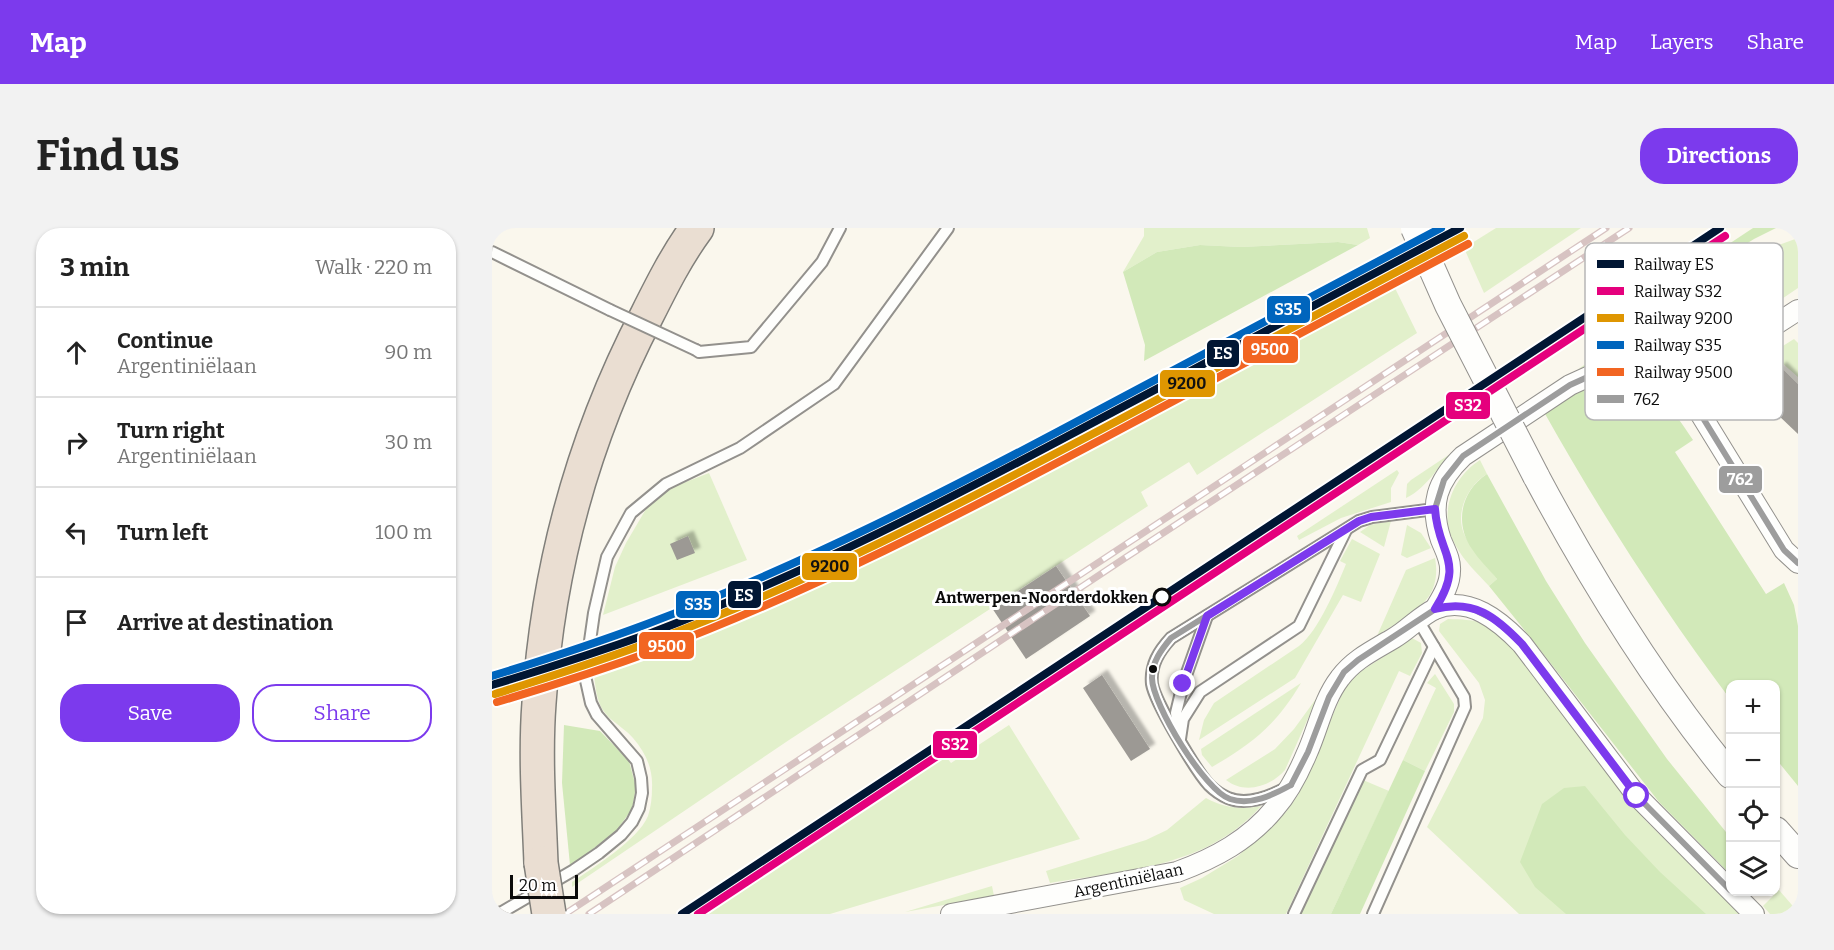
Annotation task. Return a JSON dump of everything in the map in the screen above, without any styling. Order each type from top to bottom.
[{"type":"highway","points":[[549,914],[542,863],[537,765],[544,649],[551,599],[574,494],[613,385],[666,278],[697,228]]},
{"type":"street","points":[[1414,228],[1448,305],[1562,525],[1612,607],[1684,715],[1726,769]]},
{"type":"street","points":[[1783,320],[1798,310]]},
{"type":"street","name":"Argentiniëlaan","points":[[951,914],[1177,872],[1232,847],[1257,828],[1277,807],[1291,785],[1307,753],[1322,712],[1339,679],[1364,654],[1396,637],[1427,615],[1449,583],[1449,558],[1439,532],[1435,509],[1441,482],[1449,470],[1463,456],[1585,378]]},
{"type":"street","points":[[1704,420],[1784,550],[1798,562]]},
{"type":"street","points":[[1427,615],[1451,605],[1483,611],[1509,631],[1522,644],[1637,796],[1754,914]]},
{"type":"street","points":[[1780,835],[1798,855]]},
{"type":"lane","points":[[492,252],[699,352],[751,347],[822,262],[840,228]]},
{"type":"lane","points":[[496,914],[564,876],[599,853],[621,835],[632,822],[639,808],[642,793],[637,761],[597,715],[591,703],[585,676],[592,622],[607,557],[631,513],[666,483],[740,448],[834,384],[948,228]]},
{"type":"lane","points":[[1291,785],[1272,795],[1244,801],[1229,799],[1209,785],[1200,774],[1158,701],[1152,684],[1152,667],[1160,650],[1171,638],[1346,530],[1371,517],[1435,509]]},
{"type":"lane","points":[[1179,739],[1183,719],[1200,692],[1299,626],[1346,530]]},
{"type":"lane","points":[[1373,914],[1465,706],[1464,697],[1434,647],[1427,615]]},
{"type":"lane","points":[[1179,739],[1176,713],[1183,684],[1207,616]]},
{"type":"lane","points":[[1294,914],[1362,770],[1380,760],[1434,647]]},
{"type":"green space","points":[[1144,228],[1367,228],[1370,238],[1358,245],[1338,242],[1241,247],[1200,245],[1157,252],[1123,272],[1144,236]]},
{"type":"green space","points":[[1496,228],[1581,228],[1484,293],[1464,248]]},
{"type":"green space","points":[[1753,228],[1776,228],[1748,243],[1730,243]]},
{"type":"green space","points":[[1798,238],[1798,288],[1783,298],[1783,243]]},
{"type":"green space","points":[[1338,242],[1358,245],[1144,361],[1145,345],[1123,272],[1157,252],[1200,245],[1241,247]]},
{"type":"green space","points":[[1394,286],[1417,333],[1197,475],[1189,462],[1141,492],[1148,506],[789,740],[572,887],[572,882],[614,853],[635,834],[648,816],[652,798],[651,774],[645,755],[631,735],[603,710],[594,674],[632,661],[631,658],[751,612],[882,552],[1035,475],[1379,288],[1382,293]]},
{"type":"green space","points":[[1794,339],[1798,343],[1798,377],[1783,364],[1783,346]]},
{"type":"green space","points":[[1585,390],[1585,420],[1679,420],[1693,440],[1675,452],[1766,594],[1784,583],[1794,605],[1798,626],[1798,786],[1780,764],[1780,680],[1726,680],[1726,693],[1632,559],[1544,412]]},
{"type":"green space","points":[[1450,454],[1425,484],[1406,498],[1407,484],[1411,480]]},
{"type":"green space","points":[[1480,460],[1487,474],[1468,493],[1461,519],[1468,542],[1497,579],[1489,586],[1459,552],[1450,534],[1448,522],[1450,498],[1455,487],[1470,468]]},
{"type":"green space","points":[[1397,470],[1399,473],[1391,488],[1391,502],[1341,518],[1299,540],[1297,536]]},
{"type":"green space","points":[[709,473],[747,560],[603,615],[615,567],[649,504],[665,490]]},
{"type":"green space","points":[[1487,474],[1546,581],[1585,643],[1667,759],[1726,832],[1726,870],[1659,802],[1489,586],[1497,579],[1472,549],[1463,529],[1462,518],[1466,498],[1478,481]]},
{"type":"green space","points":[[1391,521],[1384,547],[1360,532],[1370,525]]},
{"type":"green space","points":[[1407,525],[1421,533],[1431,548],[1407,558],[1401,555]]},
{"type":"green space","points":[[1352,539],[1380,554],[1361,602],[1343,595],[1295,678],[1199,740],[1204,720],[1214,703],[1299,646],[1313,630],[1346,564],[1340,561]]},
{"type":"green space","points":[[1435,558],[1434,586],[1429,597],[1412,614],[1377,636],[1406,570]]},
{"type":"green space","points":[[1448,619],[1480,622],[1492,628],[1506,640],[1645,820],[1741,914],[1519,914],[1427,827],[1483,718],[1485,700],[1479,683],[1439,631],[1440,624]]},
{"type":"green space","points":[[1412,638],[1421,643],[1422,653],[1410,676],[1399,671],[1286,914],[1214,914],[1184,900],[1180,888],[1202,878],[1238,856],[1286,812],[1298,795],[1345,687],[1360,672]]},
{"type":"green space","points":[[1435,674],[1454,704],[1454,712],[1425,771],[1403,760],[1436,688],[1427,683]]},
{"type":"green space","points":[[1301,683],[1273,721],[1252,741],[1212,767],[1202,755],[1201,749]]},
{"type":"green space","points":[[1318,696],[1285,770],[1279,776],[1265,784],[1249,788],[1233,785],[1226,780],[1275,749],[1294,729]]},
{"type":"green space","points":[[564,725],[600,731],[629,761],[636,787],[632,809],[617,830],[570,865],[562,783]]},
{"type":"green space","points":[[1009,725],[1080,839],[830,914],[695,914],[940,749],[951,763]]},
{"type":"green space","points":[[1403,760],[1425,771],[1360,914],[1331,914]]},
{"type":"green space","points":[[1363,780],[1389,791],[1331,914],[1301,914]]},
{"type":"green space","points":[[1585,786],[1625,835],[1660,872],[1706,914],[1566,914],[1535,887],[1520,862],[1542,804],[1564,788]]},
{"type":"green space","points":[[1206,798],[1233,807],[1261,806],[1239,827],[1216,842],[1190,854],[1136,869],[1050,883],[1046,871],[1146,840],[1167,830]]},
{"type":"green space","points":[[992,886],[994,896],[905,912]]},
{"type":"green space","points":[[1780,891],[1798,914],[1770,914],[1763,906],[1773,896],[1780,896]]},
{"type":"building","points":[[1783,369],[1798,384],[1798,434],[1783,420]]},
{"type":"building","points":[[688,536],[695,553],[677,560],[670,544]]},
{"type":"building","points":[[1056,566],[1090,616],[1026,659],[992,608]]},
{"type":"building","points":[[1102,675],[1150,749],[1131,761],[1083,688]]},
{"type":"railway","points":[[565,914],[1606,228]]},
{"type":"railway","points":[[1606,243],[1629,228]]},
{"type":"railway","points":[[589,914],[1125,558],[1585,257]]},
{"type":"rail line","name":"S35","points":[[492,676],[647,624],[761,578],[873,526],[983,471],[1441,228]]},
{"type":"rail line","name":"ES","points":[[492,685],[651,633],[765,586],[878,534],[1460,228]]},
{"type":"rail line","name":"ES","points":[[1697,243],[1720,228]]},
{"type":"rail line","name":"9200","points":[[495,694],[653,641],[825,569],[1047,458],[1464,236]]},
{"type":"rail line","name":"S32","points":[[1714,243],[1725,236]]},
{"type":"rail line","name":"9500","points":[[497,702],[656,650],[771,603],[884,551],[1051,466],[1468,244]]},
{"type":"rail line","name":"ES","points":[[682,914],[1585,317]]},
{"type":"rail line","name":"S32","points":[[698,914],[1585,328]]},
{"type":"transit line","name":"762","points":[[1435,509],[1444,480],[1463,456],[1570,385],[1585,378]]},
{"type":"transit line","name":"762","points":[[1704,420],[1784,550],[1798,563]]},
{"type":"transit line","name":"762","points":[[1291,785],[1269,796],[1246,801],[1230,799],[1219,793],[1194,764],[1161,707],[1152,678],[1158,656],[1171,638],[1359,521],[1372,517],[1435,509]]},
{"type":"transit line","name":"762","points":[[1291,785],[1308,752],[1329,697],[1344,672],[1358,660],[1434,610],[1447,606],[1471,608],[1493,619],[1522,644],[1637,796],[1726,886]]},
{"type":"place","name":"Antwerpen-Noorderdokken","points":[[1162,597]]},
{"type":"route","points":[[1183,684],[1207,616],[1359,521],[1408,511],[1435,509],[1439,532],[1449,558],[1450,570],[1449,583],[1435,609],[1451,605],[1483,611],[1509,631],[1522,644],[1637,796]]}]
